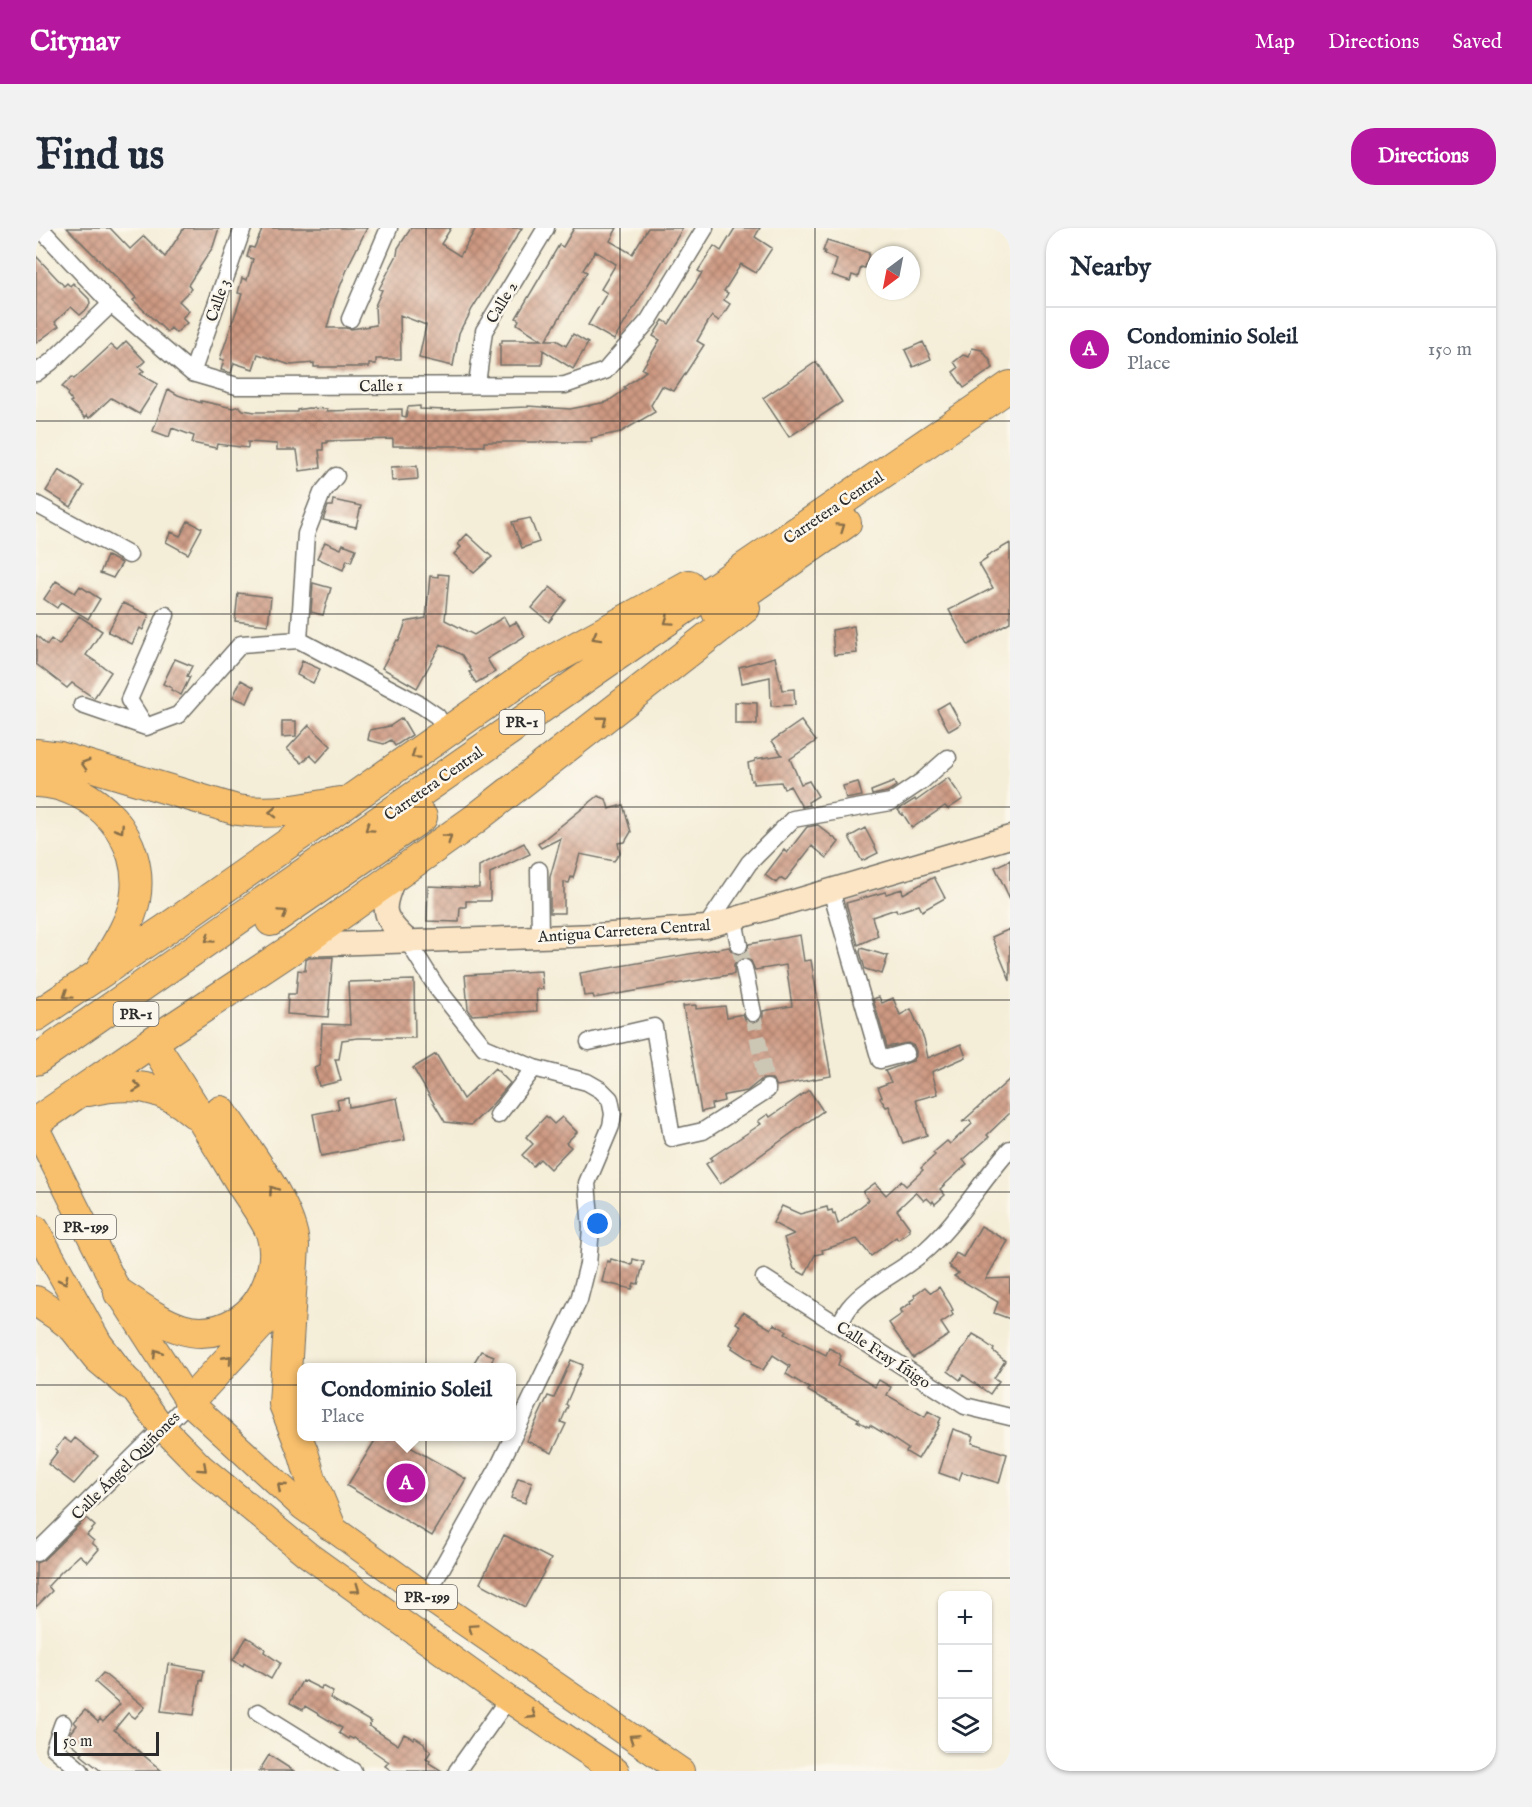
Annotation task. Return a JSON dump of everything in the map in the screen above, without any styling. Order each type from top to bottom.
[{"type":"highway","name":"Carretera Central","points":[[36,1082],[338,876],[563,717],[1010,386]]},
{"type":"highway","name":"Carretera Central","points":[[36,1060],[790,549],[1010,408]]},
{"type":"highway","points":[[36,1016],[351,800],[538,668],[723,566],[790,549]]},
{"type":"highway","points":[[36,1122],[298,945],[475,819],[768,591],[790,549]]},
{"type":"highway","points":[[36,754],[60,757],[237,810],[285,812],[351,800]]},
{"type":"highway","points":[[36,782],[69,789],[90,799],[115,821],[131,849],[135,867],[134,904],[123,931],[98,975]]},
{"type":"highway","points":[[119,1293],[174,1327],[190,1332],[212,1332],[228,1328],[244,1318],[258,1302],[267,1285],[274,1257],[271,1232],[205,1123],[160,1037]]},
{"type":"highway","points":[[160,1037],[280,1201],[288,1222],[294,1246],[284,1404],[297,1437]]},
{"type":"highway","points":[[79,1094],[112,1086],[144,1087],[178,1101],[205,1123]]},
{"type":"highway","points":[[189,1402],[273,1311],[285,1284],[294,1246]]},
{"type":"highway","points":[[36,1301],[74,1328],[98,1358],[129,1384]]},
{"type":"highway","points":[[299,1441],[330,1525]]},
{"type":"main road","name":"PR-199","points":[[36,1128],[119,1293],[189,1402],[303,1507],[426,1596],[681,1771]]},
{"type":"main road","name":"PR-199","points":[[36,1229],[99,1342],[162,1427],[201,1467],[283,1535],[508,1700],[616,1771]]},
{"type":"street","name":"Calle 1","points":[[40,228],[111,304],[192,373],[237,386],[565,385],[605,371],[649,320],[705,228]]},
{"type":"street","name":"Calle 3","points":[[192,373],[243,228]]},
{"type":"street","points":[[350,319],[389,228]]},
{"type":"street","name":"Calle 2","points":[[477,384],[484,331],[546,228]]},
{"type":"street","points":[[36,373],[51,362],[111,304]]},
{"type":"street","points":[[299,640],[306,534],[322,493],[336,476]]},
{"type":"street","points":[[36,504],[129,555]]},
{"type":"street","points":[[146,727],[129,700],[166,615]]},
{"type":"street","points":[[82,705],[146,727],[178,715],[241,644],[299,640],[421,705],[437,716],[447,732]]},
{"type":"street","points":[[706,927],[749,863],[793,819],[891,802],[922,781],[948,758]]},
{"type":"street","name":"Antigua Carretera Central","points":[[298,945],[598,935],[706,927],[1010,837]]},
{"type":"street","points":[[539,870],[540,936]]},
{"type":"street","points":[[395,877],[384,907],[387,917],[395,929],[407,940],[437,988],[484,1047],[534,1068],[587,1082],[602,1090],[610,1099],[614,1114],[587,1183],[591,1228],[588,1264],[579,1300],[516,1430]]},
{"type":"street","points":[[831,890],[880,1060],[906,1053]]},
{"type":"street","points":[[734,919],[739,945]]},
{"type":"street","points":[[744,968],[753,1013]]},
{"type":"street","points":[[589,1042],[654,1027],[672,1138],[703,1131],[767,1088]]},
{"type":"street","points":[[498,1115],[534,1068]]},
{"type":"street","points":[[839,1324],[850,1308],[866,1292],[926,1250],[955,1220],[1010,1149]]},
{"type":"street","name":"Calle Fray Íñigo","points":[[764,1278],[965,1406],[1010,1417]]},
{"type":"street","name":"Calle Ángel Quiñones","points":[[36,1553],[189,1402]]},
{"type":"street","points":[[426,1596],[480,1503],[511,1441]]},
{"type":"street","points":[[457,1771],[508,1700]]},
{"type":"street","points":[[258,1712],[353,1771]]},
{"type":"street","points":[[63,1724],[54,1748],[81,1771]]},
{"type":"building","points":[[67,228],[110,228],[130,249],[144,236],[165,257],[184,228],[219,228],[213,247],[188,285],[191,289],[179,301],[189,311],[182,318],[187,323],[176,333],[171,328],[167,332],[133,300],[136,298],[130,291]]},
{"type":"building","points":[[263,228],[367,228],[335,299],[327,328],[351,329],[376,325],[375,306],[382,290],[379,289],[397,255],[398,248],[411,228],[451,228],[441,244],[460,256],[476,228],[522,228],[459,333],[453,366],[419,358],[426,325],[400,315],[401,359],[376,359],[376,364],[369,364],[369,367],[314,367],[314,363],[290,365],[258,354],[253,369],[234,363],[231,373],[221,370],[224,360],[220,359],[242,294],[238,293],[242,278],[247,280],[253,259],[247,257],[250,247],[254,248]]},
{"type":"building","points":[[574,228],[617,228],[610,241],[632,254],[648,228],[683,228],[614,340],[588,325],[607,293],[601,289],[616,264],[595,251],[583,270],[587,272],[546,340],[556,340],[566,346],[573,334],[588,343],[573,369],[543,350],[542,365],[500,365],[502,340],[542,340],[517,324],[519,320],[516,318],[559,245],[563,247]]},
{"type":"building","points":[[735,228],[760,228],[755,237],[772,248],[756,273],[741,264],[724,291],[728,293],[724,300],[730,304],[719,321],[712,316],[708,322],[697,341],[704,345],[674,391],[662,386],[651,405],[655,412],[621,432],[591,438],[592,442],[484,442],[484,446],[393,446],[393,439],[327,441],[323,443],[323,450],[319,450],[321,468],[300,471],[297,450],[277,450],[277,444],[248,442],[248,448],[217,444],[216,448],[192,443],[194,436],[172,428],[169,437],[153,431],[168,389],[201,403],[201,401],[233,408],[239,406],[243,410],[255,412],[297,412],[297,410],[308,408],[327,409],[327,411],[402,409],[402,416],[406,417],[408,407],[420,406],[420,409],[446,410],[528,406],[570,409],[607,402],[646,371],[642,369],[660,340],[653,336],[663,320],[669,324],[702,273],[698,271],[714,246],[721,251]]},
{"type":"building","points":[[827,240],[866,252],[865,268],[861,267],[858,277],[852,275],[850,281],[832,275],[837,260],[824,254],[825,251],[823,251]]},
{"type":"building","points":[[36,256],[64,286],[67,283],[70,286],[73,283],[89,299],[90,303],[80,315],[71,307],[55,322],[59,326],[36,343]]},
{"type":"building","points":[[126,341],[145,361],[139,367],[144,371],[140,374],[158,384],[139,414],[111,398],[89,418],[87,415],[85,418],[70,402],[72,401],[68,393],[62,387],[111,345],[117,350]]},
{"type":"building","points":[[923,342],[931,359],[913,367],[905,350]]},
{"type":"building","points":[[972,348],[982,350],[993,368],[964,388],[953,372],[958,368],[954,362],[963,355],[969,357]]},
{"type":"building","points":[[816,362],[842,402],[789,437],[763,398]]},
{"type":"building","points":[[417,466],[418,479],[392,481],[391,467]]},
{"type":"building","points":[[59,470],[84,486],[71,507],[46,491]]},
{"type":"building","points":[[333,500],[361,506],[356,527],[323,520]]},
{"type":"building","points":[[530,518],[539,542],[522,548],[512,522]]},
{"type":"building","points":[[188,521],[202,528],[188,554],[166,542],[171,532],[180,536]]},
{"type":"building","points":[[467,534],[492,557],[474,573],[454,554],[461,547],[458,544]]},
{"type":"building","points":[[325,542],[341,549],[343,544],[356,549],[351,562],[347,560],[343,570],[317,558]]},
{"type":"building","points":[[1010,543],[1010,622],[968,645],[949,610],[993,588],[979,564],[987,559],[986,557]]},
{"type":"building","points":[[107,556],[122,563],[113,578],[100,573]]},
{"type":"building","points":[[438,574],[449,575],[445,620],[474,635],[504,617],[509,626],[516,622],[525,636],[487,659],[495,672],[476,683],[462,655],[441,644],[417,688],[382,668],[397,640],[399,641],[406,622],[426,618],[430,576],[438,577]]},
{"type":"building","points":[[56,581],[75,593],[80,586],[100,599],[88,619],[61,602],[57,608],[44,599]]},
{"type":"building","points":[[313,583],[331,588],[323,615],[311,612]]},
{"type":"building","points":[[550,587],[566,600],[549,622],[532,608]]},
{"type":"building","points":[[238,593],[271,597],[268,625],[235,621]]},
{"type":"building","points":[[123,603],[149,615],[143,630],[140,628],[132,644],[108,632]]},
{"type":"building","points":[[79,616],[102,631],[86,655],[111,672],[94,698],[72,683],[67,688],[36,664],[36,635],[47,645],[51,639],[59,645]]},
{"type":"building","points":[[854,626],[857,653],[834,655],[832,630]]},
{"type":"building","points":[[775,657],[782,690],[794,689],[795,705],[771,706],[770,677],[742,683],[739,667]]},
{"type":"building","points":[[175,659],[192,666],[187,676],[190,677],[181,695],[163,684]]},
{"type":"building","points":[[302,661],[320,669],[313,683],[297,675]]},
{"type":"building","points":[[241,680],[254,687],[247,703],[233,697]]},
{"type":"building","points":[[735,702],[757,703],[757,724],[735,724]]},
{"type":"building","points":[[949,702],[961,724],[949,731],[937,709]]},
{"type":"building","points":[[402,718],[412,735],[395,746],[391,740],[384,744],[368,740],[370,730],[390,726]]},
{"type":"building","points":[[282,721],[296,721],[296,736],[282,737]]},
{"type":"building","points":[[801,721],[816,741],[790,759],[801,784],[809,781],[818,796],[808,802],[809,805],[802,807],[790,786],[784,789],[781,782],[753,784],[748,763],[755,759],[782,755],[772,741]]},
{"type":"building","points":[[309,725],[331,746],[317,762],[310,755],[302,763],[287,749]]},
{"type":"building","points":[[948,778],[963,799],[948,809],[945,806],[912,828],[898,810],[915,799],[916,801]]},
{"type":"building","points":[[858,782],[862,796],[846,799],[843,786]]},
{"type":"building","points":[[894,782],[896,786],[887,792],[872,795],[871,791]]},
{"type":"building","points":[[598,796],[606,799],[609,809],[623,805],[631,832],[625,842],[618,843],[620,853],[614,861],[580,854],[573,878],[571,877],[569,883],[564,882],[564,913],[550,913],[550,877],[561,838],[541,848],[538,844]]},
{"type":"building","points":[[818,825],[839,842],[827,858],[812,846],[785,881],[780,878],[776,883],[765,875],[784,850],[787,853],[807,827]]},
{"type":"building","points":[[865,828],[878,853],[862,861],[849,837]]},
{"type":"building","points":[[524,843],[530,854],[490,873],[490,901],[466,901],[466,907],[460,907],[459,922],[427,921],[428,886],[479,888],[479,866]]},
{"type":"building","points":[[1010,860],[1010,899],[995,867]]},
{"type":"building","points":[[934,877],[945,898],[922,911],[919,905],[897,912],[896,909],[872,917],[878,936],[858,945],[846,903],[902,889],[903,894]]},
{"type":"building","points":[[1010,929],[1010,981],[992,937]]},
{"type":"building","points":[[800,935],[804,961],[811,960],[831,1076],[777,1086],[772,1079],[762,1079],[747,1091],[723,1096],[724,1101],[711,1104],[712,1109],[701,1112],[683,1006],[696,1005],[696,1009],[725,1006],[727,1017],[743,1014],[749,1023],[756,1023],[763,1017],[763,1011],[792,1006],[786,965],[755,970],[751,961],[743,958],[734,964],[734,974],[594,998],[593,995],[584,996],[580,973],[729,947],[732,952],[740,955],[746,952],[749,944]]},
{"type":"building","points":[[861,948],[888,956],[882,974],[865,969]]},
{"type":"building","points":[[333,957],[328,1017],[287,1014],[288,994],[296,994],[298,970],[305,971],[306,960]]},
{"type":"building","points":[[541,971],[543,989],[536,989],[537,1011],[472,1015],[468,1009],[465,975]]},
{"type":"building","points":[[414,980],[415,1038],[342,1040],[339,1059],[335,1059],[341,1081],[319,1086],[314,1068],[320,1066],[322,1024],[350,1025],[348,982]]},
{"type":"building","points":[[879,997],[882,1003],[893,998],[900,1015],[911,1009],[924,1039],[928,1058],[961,1044],[966,1057],[932,1072],[938,1094],[916,1100],[927,1135],[903,1143],[889,1106],[886,1107],[880,1098],[882,1097],[878,1087],[891,1082],[885,1071],[913,1061],[916,1051],[914,1046],[908,1043],[887,1047],[873,999]]},
{"type":"building","points":[[436,1054],[463,1099],[495,1068],[510,1083],[471,1125],[445,1122],[413,1068]]},
{"type":"building","points":[[1010,1079],[1010,1113],[987,1135],[989,1137],[963,1160],[967,1164],[940,1189],[945,1195],[935,1204],[927,1198],[924,1201],[916,1192],[897,1210],[910,1231],[898,1240],[896,1237],[871,1256],[857,1239],[822,1250],[823,1253],[815,1255],[805,1275],[794,1269],[784,1238],[794,1234],[773,1223],[782,1206],[800,1214],[827,1207],[828,1211],[832,1210],[833,1214],[835,1213],[838,1224],[869,1200],[863,1192],[875,1183],[886,1195],[901,1181],[906,1186],[923,1170],[921,1168],[935,1155],[933,1153],[947,1141],[950,1144],[972,1124],[970,1120],[962,1122]]},
{"type":"building","points":[[809,1090],[823,1111],[720,1184],[706,1164],[712,1160],[710,1158],[761,1124],[758,1121],[768,1114],[770,1117]]},
{"type":"building","points":[[348,1098],[349,1107],[397,1098],[405,1140],[321,1156],[313,1114],[339,1109],[337,1100]]},
{"type":"building","points":[[546,1116],[554,1124],[562,1117],[577,1132],[566,1143],[571,1147],[550,1169],[540,1159],[533,1166],[522,1155],[533,1144],[526,1137]]},
{"type":"building","points":[[981,1226],[1008,1241],[986,1279],[1010,1278],[1010,1319],[994,1313],[998,1302],[954,1276],[959,1273],[949,1265],[956,1253],[963,1257]]},
{"type":"building","points":[[611,1259],[632,1265],[633,1259],[644,1262],[638,1284],[634,1283],[632,1289],[602,1282],[607,1261],[610,1262]]},
{"type":"building","points":[[925,1287],[931,1293],[939,1287],[953,1310],[951,1311],[953,1315],[941,1323],[949,1335],[913,1358],[889,1323],[903,1313],[900,1310],[911,1303],[910,1301],[915,1298],[914,1295]]},
{"type":"building","points":[[743,1312],[771,1329],[774,1324],[787,1331],[785,1334],[826,1355],[829,1348],[839,1353],[841,1356],[838,1365],[875,1387],[879,1380],[891,1387],[887,1395],[925,1417],[928,1411],[941,1418],[918,1459],[906,1452],[908,1449],[890,1437],[870,1425],[869,1427],[857,1421],[859,1419],[808,1391],[809,1388],[786,1374],[790,1366],[773,1355],[763,1370],[751,1364],[752,1361],[732,1348],[730,1344],[741,1326],[736,1323]]},
{"type":"building","points":[[973,1334],[985,1341],[1005,1361],[994,1378],[999,1381],[990,1394],[963,1375],[960,1380],[948,1371]]},
{"type":"building","points":[[481,1351],[494,1356],[491,1363],[474,1363]]},
{"type":"building","points":[[571,1360],[583,1365],[566,1404],[568,1406],[561,1422],[566,1424],[552,1453],[527,1441],[548,1396],[554,1398]]},
{"type":"building","points":[[953,1429],[974,1436],[972,1443],[1007,1454],[999,1483],[962,1472],[959,1480],[939,1473]]},
{"type":"building","points":[[64,1438],[71,1443],[75,1438],[98,1456],[74,1484],[48,1464]]},
{"type":"building","points":[[375,1441],[400,1441],[466,1479],[432,1536],[347,1486]]},
{"type":"building","points":[[518,1478],[532,1482],[525,1503],[511,1498]]},
{"type":"building","points":[[86,1518],[95,1526],[87,1535],[99,1549],[88,1562],[80,1555],[61,1572],[48,1586],[52,1591],[36,1607],[36,1563],[43,1560]]},
{"type":"building","points":[[504,1535],[551,1559],[525,1607],[480,1583]]},
{"type":"building","points":[[247,1637],[280,1663],[271,1679],[244,1663],[243,1666],[233,1660]]},
{"type":"building","points":[[168,1664],[204,1670],[194,1715],[161,1711]]},
{"type":"building","points":[[103,1673],[145,1707],[135,1718],[128,1713],[114,1730],[162,1771],[101,1771],[81,1755],[83,1753],[68,1740],[77,1725],[74,1722],[85,1710],[98,1722],[100,1719],[103,1722],[120,1704],[95,1682]]},
{"type":"building","points":[[302,1681],[321,1689],[322,1686],[333,1692],[330,1698],[371,1722],[369,1726],[398,1745],[404,1734],[414,1739],[415,1737],[431,1751],[426,1759],[430,1761],[429,1763],[442,1771],[392,1771],[385,1766],[389,1762],[354,1738],[349,1737],[348,1739],[339,1733],[342,1728],[305,1706],[303,1710],[290,1703]]},
{"type":"building","points":[[269,1755],[294,1771],[259,1771]]},
{"type":"tunnel","points":[[739,945],[744,968]]},
{"type":"tunnel","points":[[753,1013],[767,1088]]},
{"type":"place","name":"Condominio Soleil","points":[[406,1483]]}]
